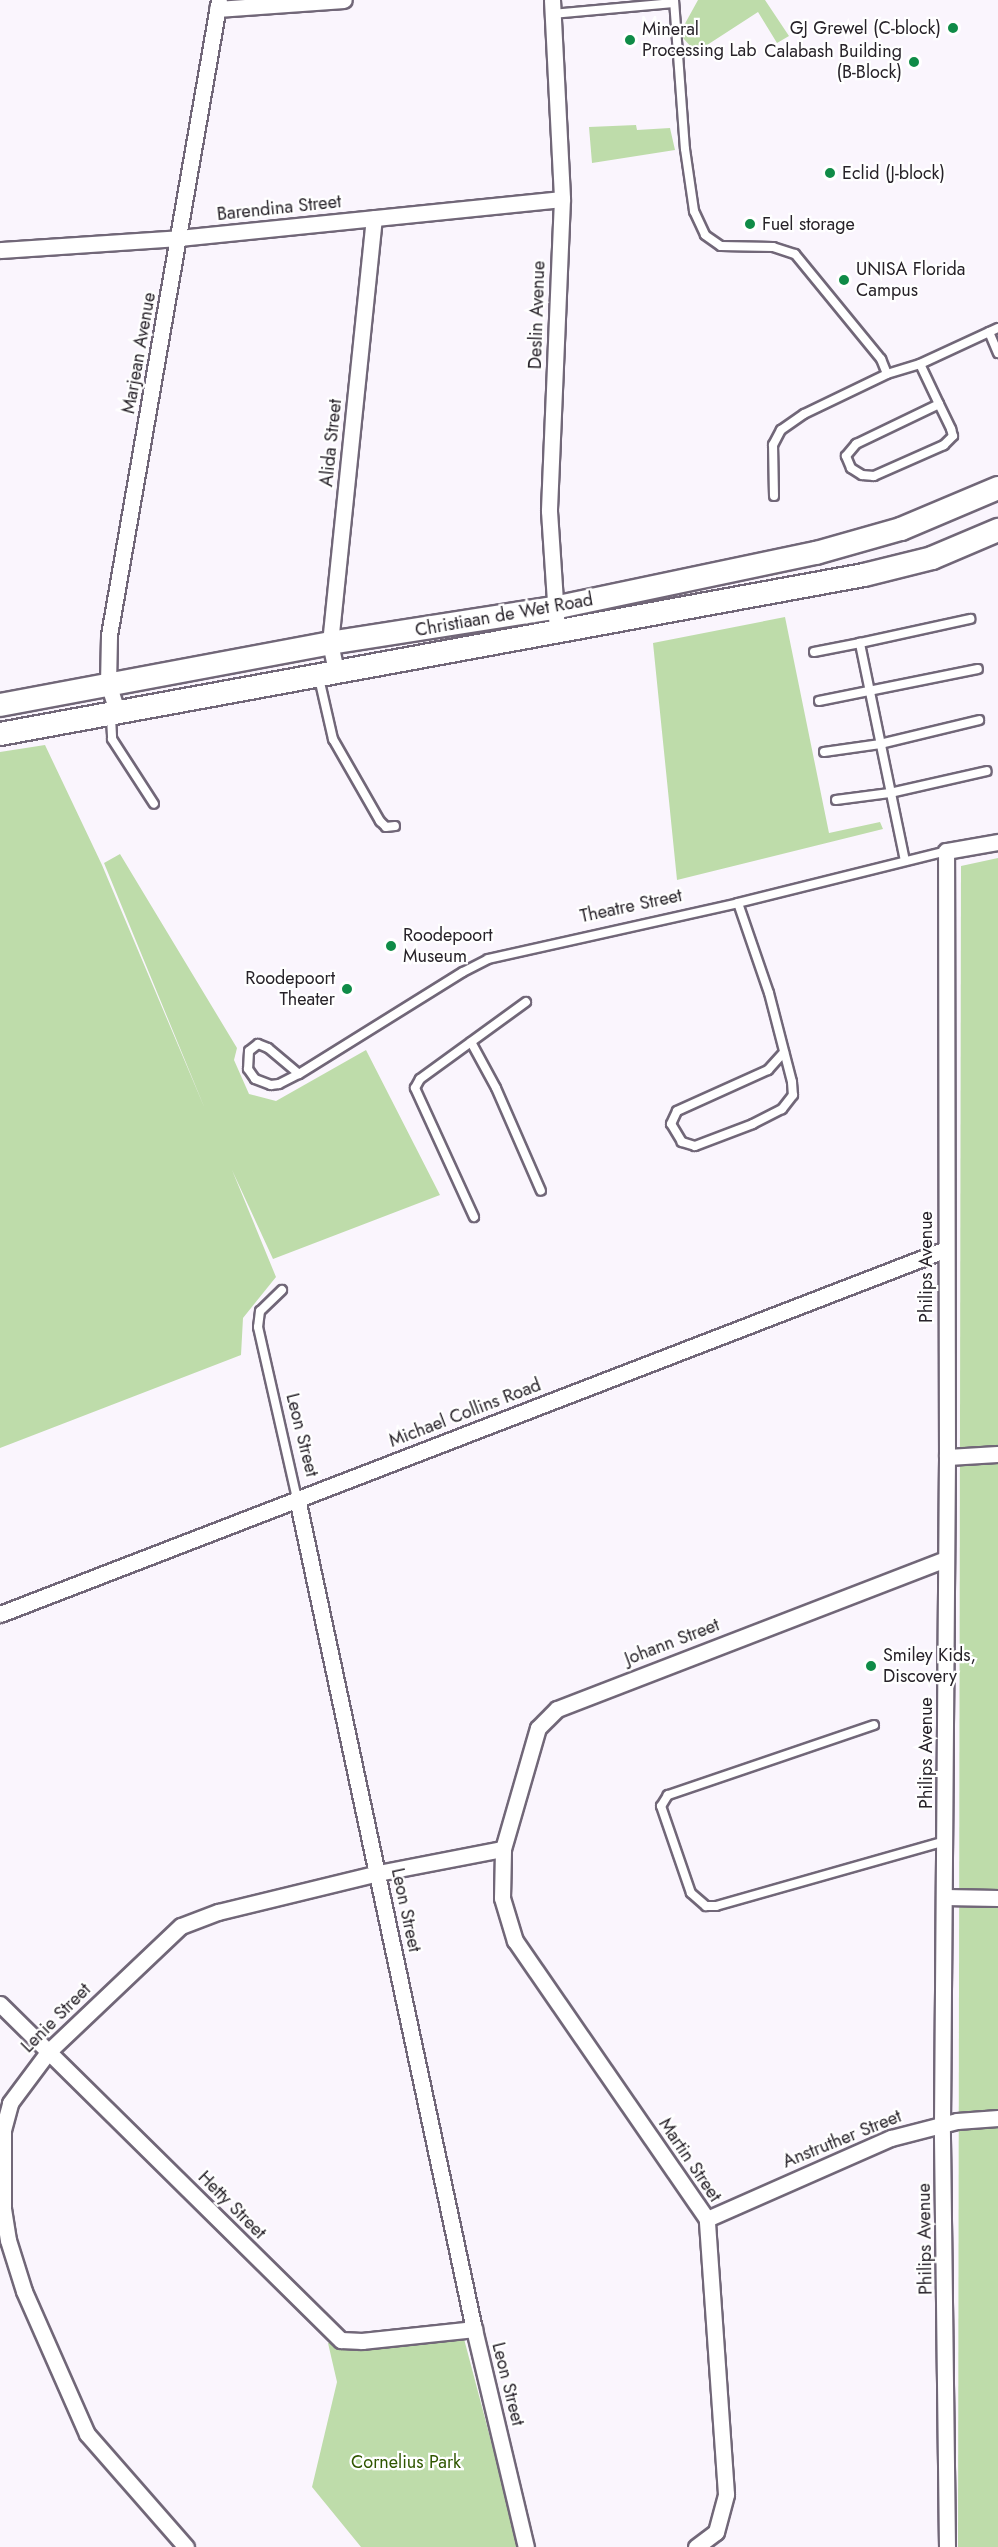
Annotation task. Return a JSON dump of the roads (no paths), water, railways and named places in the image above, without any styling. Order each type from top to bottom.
[{"type":"main road","name":"Christiaan de Wet Road","points":[[0,705],[330,643],[554,608],[873,538],[998,488]]},
{"type":"main road","name":"Christiaan de Wet Road","points":[[0,734],[895,568],[998,530]]},
{"type":"street","points":[[218,5],[344,0]]},
{"type":"street","name":"Marjean Avenue","points":[[114,712],[108,684],[110,635],[218,5]]},
{"type":"street","name":"Deslin Avenue","points":[[552,7],[561,199],[549,511],[557,631]]},
{"type":"street","name":"Barendina Street","points":[[0,250],[179,238],[561,199]]},
{"type":"street","name":"Alida Street","points":[[328,672],[374,218]]},
{"type":"street","name":"Theatre Street","points":[[946,851],[998,842]]},
{"type":"street","name":"Philips Avenue","points":[[946,851],[944,1250],[947,1457],[942,2124],[947,2547]]},
{"type":"street","name":"Michael Collins Road","points":[[0,1614],[944,1250]]},
{"type":"street","points":[[947,1457],[998,1455]]},
{"type":"street","name":"Leon Street","points":[[297,1498],[474,2329],[526,2547]]},
{"type":"street","name":"Johann Street","points":[[503,1849],[538,1728],[557,1709],[945,1560]]},
{"type":"street","name":"Lenie Street","points":[[186,2547],[87,2434],[24,2291],[8,2240],[3,2209],[5,2115],[15,2091],[48,2052],[181,1926],[218,1912],[378,1873],[503,1849]]},
{"type":"street","name":"Martin Street","points":[[503,1849],[502,1898],[515,1941],[707,2219],[726,2494],[716,2532],[696,2547]]},
{"type":"street","points":[[945,1897],[998,1898]]},
{"type":"street","name":"Hetty Street","points":[[0,2004],[341,2340],[362,2341],[474,2329]]},
{"type":"street","name":"Anstruther Street","points":[[707,2219],[852,2153],[942,2124],[998,2118]]},
{"type":"lane","points":[[552,7],[674,2],[685,149],[697,225],[721,246],[773,247],[795,254],[881,359],[887,374]]},
{"type":"lane","points":[[774,496],[773,445],[781,430],[804,414],[887,374],[920,364],[998,328]]},
{"type":"lane","points":[[989,332],[998,353]]},
{"type":"lane","points":[[920,364],[939,404],[953,436],[945,445],[874,476],[862,475],[852,468],[846,456],[856,444],[939,404]]},
{"type":"lane","points":[[814,652],[970,619]]},
{"type":"lane","points":[[860,643],[905,861]]},
{"type":"lane","points":[[819,701],[978,669]]},
{"type":"lane","points":[[328,672],[329,730],[380,821],[386,827],[395,826]]},
{"type":"lane","points":[[114,712],[112,739],[154,804]]},
{"type":"lane","points":[[824,752],[880,744],[980,720]]},
{"type":"lane","points":[[836,800],[890,793],[987,771]]},
{"type":"lane","name":"Theatre Street","points":[[299,1074],[268,1048],[258,1044],[249,1051],[248,1069],[260,1082],[275,1085],[299,1074],[488,959],[738,903],[946,851]]},
{"type":"lane","points":[[738,903],[751,933],[784,1052],[793,1095],[782,1109],[695,1146],[682,1142],[671,1124],[677,1111],[768,1070],[784,1052]]},
{"type":"lane","points":[[474,1217],[414,1088],[420,1078],[526,1002]]},
{"type":"lane","points":[[471,1042],[496,1088],[542,1191]]},
{"type":"lane","name":"Leon Street","points":[[282,1290],[260,1311],[258,1327],[297,1498]]},
{"type":"lane","points":[[874,1725],[664,1798],[661,1806],[691,1893],[706,1906],[716,1906],[945,1841]]},
{"type":"place","name":"GJ Grewel (C-block)","points":[[953,28]]},
{"type":"place","name":"Mineral Processing Lab","points":[[630,40]]},
{"type":"place","name":"Calabash Building (B-Block)","points":[[914,62]]},
{"type":"place","name":"Eclid (J-block)","points":[[830,173]]},
{"type":"place","name":"Fuel storage","points":[[750,224]]},
{"type":"place","name":"UNISA Florida Campus","points":[[844,280]]},
{"type":"place","name":"Roodepoort Museum","points":[[391,946]]},
{"type":"place","name":"Roodepoort Theater","points":[[347,989]]},
{"type":"place","name":"Smiley Kids, Discovery","points":[[871,1666]]},
{"type":"park label","name":"Cornelius Park","points":[[406,2462]]}]
